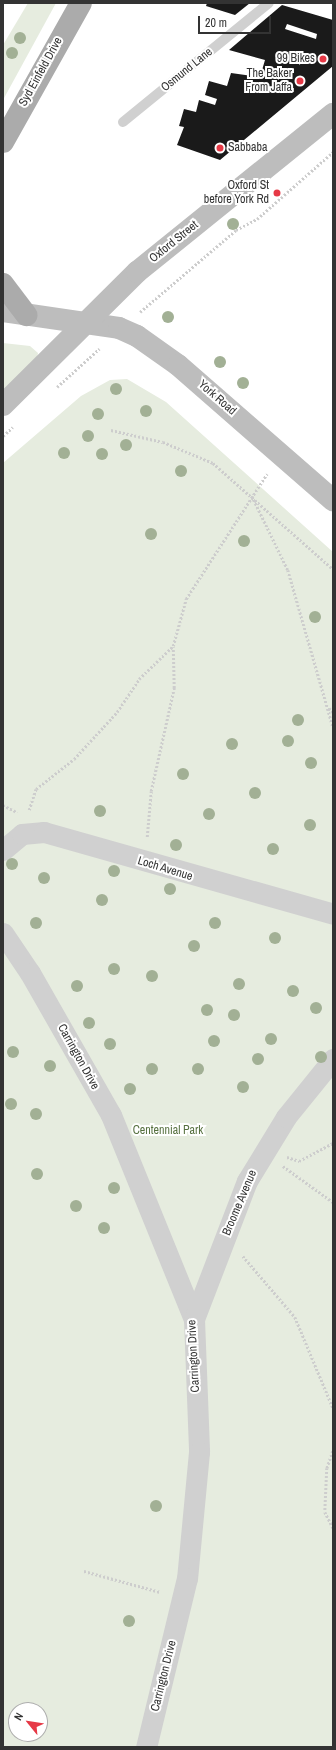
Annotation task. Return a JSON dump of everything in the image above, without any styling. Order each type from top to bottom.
[{"type":"main road","name":"Syd Einfeld Drive","points":[[3,142],[80,3]]},
{"type":"main road","name":"Oxford Street","points":[[3,405],[137,272],[333,114]]},
{"type":"main road","points":[[3,284],[26,315]]},
{"type":"main road","points":[[3,311],[86,324]]},
{"type":"main road","name":"York Road","points":[[86,324],[126,330],[152,345],[333,500]]},
{"type":"street","name":"Loch Avenue","points":[[3,850],[22,834],[44,832],[145,862],[333,914]]},
{"type":"street","name":"Carrington Drive","points":[[3,933],[30,973],[111,1115],[194,1319],[199,1452],[184,1598],[146,1747]]},
{"type":"street","name":"Broome Avenue","points":[[194,1319],[247,1181],[286,1117],[333,1059]]},
{"type":"lane","name":"Osmund Lane","points":[[123,122],[268,3]]},
{"type":"path","points":[[149,303],[236,230],[257,219],[333,152]]},
{"type":"path","points":[[111,430],[162,442],[213,463],[251,494],[333,569]]},
{"type":"path","points":[[145,862],[151,791],[174,688],[173,646],[186,599],[251,494],[283,456]]},
{"type":"path","points":[[251,494],[288,570],[333,727]]},
{"type":"path","points":[[26,817],[36,789],[74,759],[117,712],[139,679],[173,646]]},
{"type":"path","points":[[328,706],[333,712]]},
{"type":"path","points":[[265,1152],[300,1160],[333,1142]]},
{"type":"path","points":[[265,1152],[333,1202]]},
{"type":"path","points":[[226,1237],[295,1317],[333,1408]]},
{"type":"path","points":[[333,1451],[327,1468],[325,1512],[333,1528]]},
{"type":"path","points":[[84,1571],[184,1598]]},
{"type":"green space","points":[[28,3],[56,3],[3,100],[3,45]]},
{"type":"green space","points":[[3,343],[30,346],[38,353],[36,363],[3,394]]},
{"type":"green space","name":"Centennial Park","points":[[127,379],[166,402],[333,552],[333,1747],[3,1747],[3,463],[81,396],[110,380]]},
{"type":"building","points":[[207,3],[250,3],[235,15],[206,6]]},
{"type":"building","points":[[282,5],[333,20],[333,66],[220,160],[177,145],[184,127],[179,126],[184,109],[196,112],[199,100],[215,105],[217,99],[205,95],[209,81],[227,86],[231,73],[260,77],[265,60],[229,50]],"holes":[[[287,24],[317,34],[316,39],[285,29]]]},
{"type":"place","name":"99 Bikes","points":[[323,59]]},
{"type":"place","name":"The Baker From Jaffa","points":[[300,81]]},
{"type":"place","name":"Sabbaba","points":[[220,148]]},
{"type":"place","name":"Oxford St before York Rd","points":[[277,193]]}]
